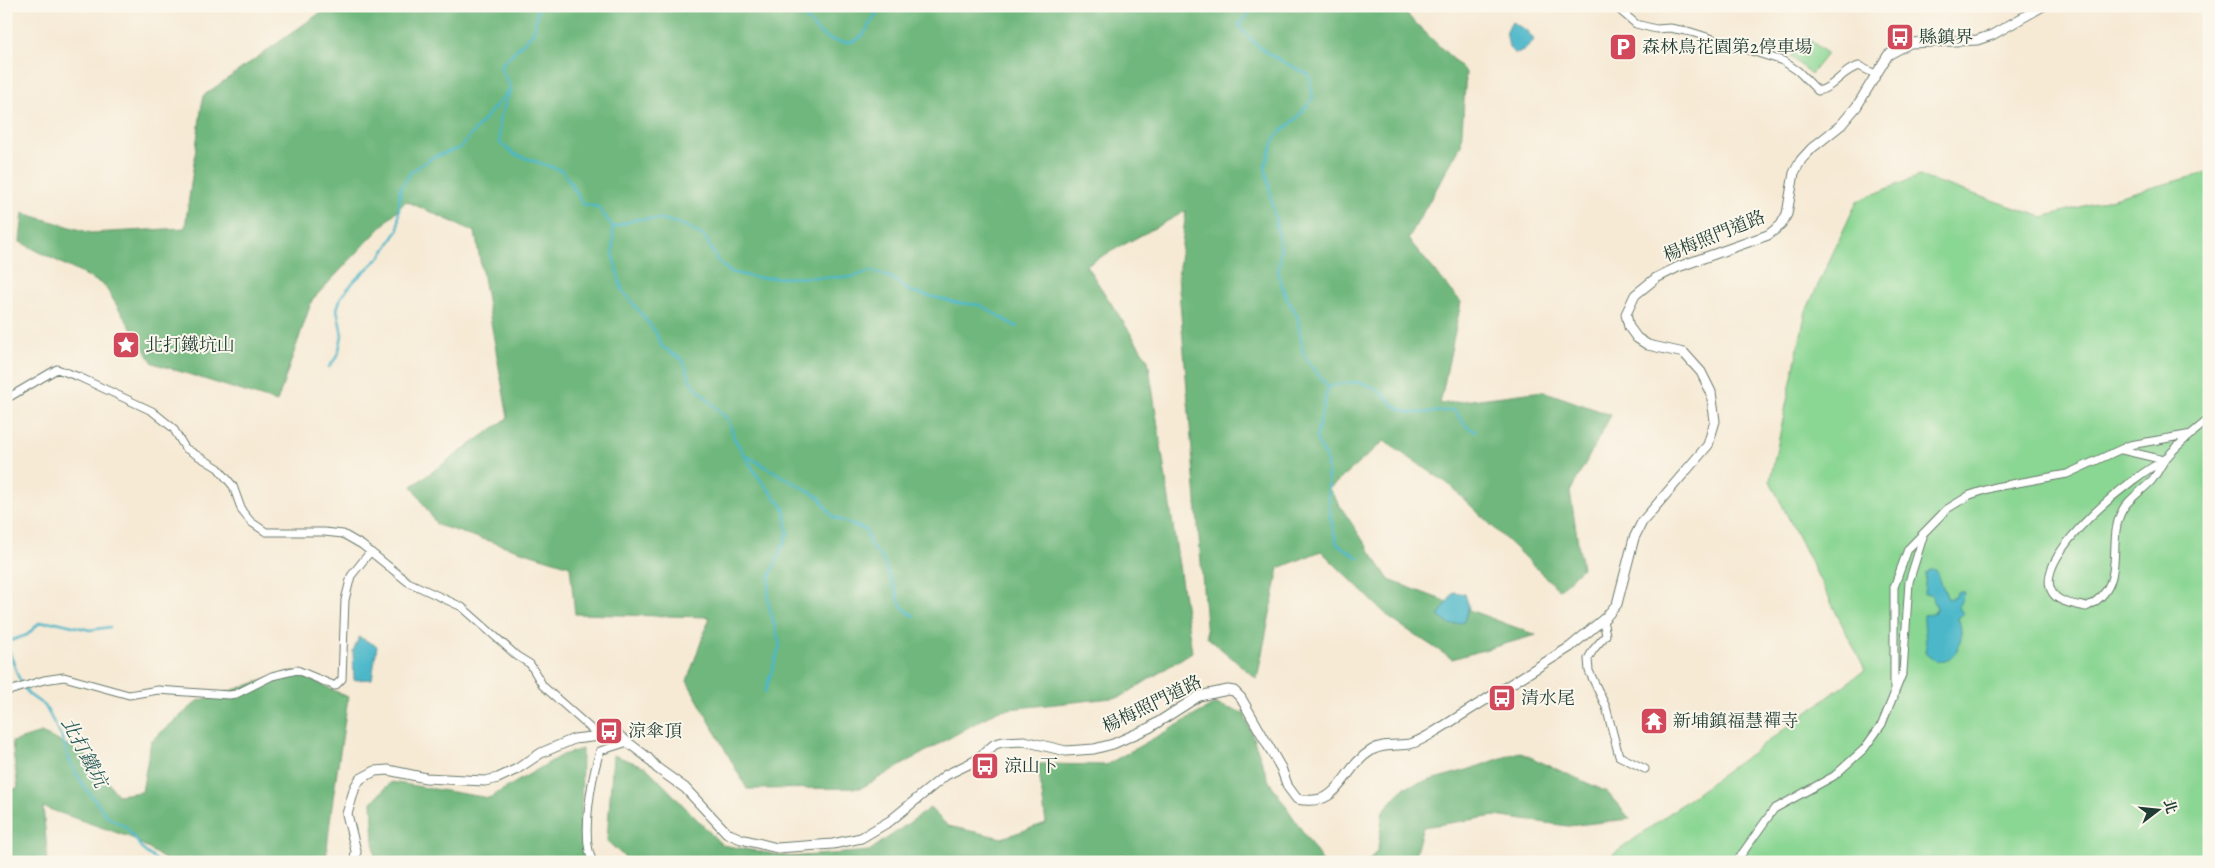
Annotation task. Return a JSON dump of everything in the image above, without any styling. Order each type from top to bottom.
[{"type":"street","points":[[1615,6],[1636,24],[1656,29],[1670,28],[1691,32],[1783,61],[1798,71],[1818,91],[1826,90],[1848,69],[1859,66],[1877,75]]},
{"type":"street","name":"楊梅照門道路","points":[[355,862],[356,851],[347,814],[355,787],[360,779],[375,771],[388,770],[426,778],[485,781],[498,778],[517,769],[554,746],[574,739],[617,734],[647,757],[656,768],[685,788],[727,833],[741,839],[777,848],[833,844],[861,838],[883,825],[946,776],[975,761],[995,744],[1012,740],[1066,752],[1094,749],[1113,744],[1150,728],[1199,696],[1228,690],[1234,691],[1241,698],[1281,768],[1288,787],[1297,799],[1318,802],[1332,795],[1354,766],[1373,749],[1380,746],[1409,744],[1431,734],[1570,646],[1603,620],[1617,604],[1634,538],[1642,522],[1708,445],[1716,421],[1712,392],[1701,372],[1684,353],[1648,345],[1636,338],[1629,327],[1626,314],[1634,296],[1678,267],[1768,235],[1781,225],[1787,214],[1794,173],[1801,160],[1812,148],[1841,125],[1857,106],[1888,55],[1910,43],[1977,40],[2001,30],[2043,6]]},
{"type":"street","points":[[6,399],[57,369],[79,377],[152,411],[165,421],[185,448],[209,461],[226,476],[233,486],[242,511],[251,522],[266,532],[324,532],[343,534],[370,552],[408,582],[462,607],[517,656],[530,664],[543,686],[598,735]]},
{"type":"street","points":[[2165,460],[2149,467],[2087,520],[2063,546],[2049,573],[2051,592],[2060,600],[2086,607],[2098,601],[2108,587],[2110,580],[2116,557],[2116,536],[2122,510],[2154,479],[2165,460],[2209,419]]},
{"type":"street","points":[[1894,697],[1894,587],[1908,549],[1947,509],[1970,495],[1995,487],[2067,474],[2130,445],[2192,434]]},
{"type":"street","points":[[2122,450],[2165,460]]},
{"type":"street","points":[[1736,862],[1774,809],[1834,776],[1864,749],[1882,724],[1904,672],[1909,582],[1919,544],[1928,528]]},
{"type":"street","points":[[6,692],[44,680],[64,677],[129,695],[158,690],[229,695],[236,694],[272,676],[296,670],[335,686],[342,680],[345,600],[351,576],[370,552]]},
{"type":"street","points":[[1603,620],[1606,635],[1592,650],[1588,659],[1589,671],[1606,707],[1619,756],[1645,769]]},
{"type":"street","points":[[593,862],[587,821],[594,770],[600,751],[628,742]]},
{"type":"green space","points":[[322,6],[1398,6],[1466,72],[1461,145],[1408,239],[1461,302],[1440,404],[1543,391],[1611,415],[1570,492],[1582,568],[1559,590],[1447,483],[1384,441],[1329,489],[1389,580],[1536,635],[1452,659],[1391,619],[1321,551],[1279,568],[1257,679],[1207,637],[1178,277],[1186,211],[1086,265],[1148,360],[1192,652],[1121,697],[999,710],[861,788],[747,789],[687,681],[710,617],[575,614],[570,566],[437,525],[412,486],[508,418],[475,232],[406,201],[312,300],[277,402],[153,363],[104,285],[20,242],[23,213],[91,233],[185,228],[203,96],[324,10]]},
{"type":"green space","points":[[1807,37],[1827,54],[1811,74],[1791,57]]},
{"type":"green space","points":[[2209,172],[2209,862],[1603,862],[1865,670],[1770,481],[1806,311],[1857,201],[1919,176],[2043,217]]},
{"type":"green space","points":[[293,671],[348,697],[326,862],[169,862],[132,838],[43,807],[48,862],[6,862],[6,790],[18,788],[12,742],[41,733],[83,752],[118,795],[142,792],[151,741],[198,701]]},
{"type":"green space","points":[[1215,704],[1244,713],[1269,781],[1323,862],[1135,862],[1122,853],[1111,862],[728,862],[704,860],[699,862],[630,862],[607,841],[613,755],[646,767],[722,845],[790,857],[869,851],[930,808],[948,826],[1002,838],[1046,823],[1038,764],[1106,765]]},
{"type":"green space","points":[[582,749],[581,836],[592,862],[375,862],[372,802],[391,782],[489,798],[562,755]]},
{"type":"green space","points":[[1519,752],[1607,792],[1630,819],[1568,826],[1495,816],[1423,827],[1413,862],[1368,862],[1378,849],[1383,811],[1405,787],[1467,770]]},
{"type":"water","points":[[1512,22],[1527,31],[1534,40],[1527,48],[1515,54],[1509,48],[1506,31]]},
{"type":"water","points":[[1930,570],[1936,570],[1948,599],[1956,596],[1957,592],[1964,592],[1959,607],[1963,614],[1958,618],[1961,628],[1959,647],[1949,659],[1942,661],[1934,659],[1925,653],[1924,615],[1933,614],[1937,608],[1931,594],[1924,594],[1926,573]]},
{"type":"water","points":[[1454,592],[1465,594],[1469,607],[1464,622],[1450,625],[1438,616]]},
{"type":"water","points":[[359,637],[377,646],[372,679],[354,680],[353,651]]},
{"type":"waterway","points":[[538,6],[534,32],[500,66],[511,89],[499,120],[500,143],[514,154],[563,171],[583,204],[598,207],[613,227],[613,255],[622,290],[655,331],[662,347],[683,360],[691,382],[729,421],[734,438],[758,477],[784,508],[788,533],[769,578],[768,602],[780,645],[765,692]]},
{"type":"waterway","points":[[794,6],[820,33],[833,40],[842,42],[852,42],[863,35],[875,14],[883,6]]},
{"type":"waterway","points":[[950,6],[957,9]]},
{"type":"waterway","points":[[1258,6],[1249,12],[1239,25],[1263,50],[1309,75],[1313,98],[1296,119],[1276,136],[1265,165],[1281,250],[1278,274],[1286,297],[1297,315],[1304,356],[1328,387],[1316,438],[1327,460],[1330,516],[1337,544],[1359,558]]},
{"type":"waterway","points":[[329,367],[338,355],[342,335],[337,309],[341,297],[355,280],[381,256],[398,230],[400,189],[411,172],[433,157],[460,148],[509,90]]},
{"type":"waterway","points":[[613,227],[638,219],[662,219],[686,226],[705,237],[717,260],[730,272],[758,278],[851,277],[872,271],[892,278],[909,291],[958,303],[980,305],[1017,327]]},
{"type":"waterway","points":[[1328,387],[1350,382],[1363,383],[1383,394],[1396,407],[1412,413],[1454,410],[1466,426],[1475,431]]},
{"type":"waterway","points":[[747,456],[819,497],[833,517],[866,530],[870,545],[882,558],[902,607],[914,616]]},
{"type":"waterway","name":"北打鐵坑","points":[[7,642],[27,635],[39,623],[56,622],[90,630],[110,627]]},
{"type":"waterway","name":"北打鐵坑","points":[[6,642],[18,676],[28,694],[45,706],[62,738],[70,762],[83,785],[108,817],[126,827],[144,851],[159,862]]},
{"type":"waterway","name":"北打鐵坑","points":[[183,862],[193,862]]},
{"type":"place","name":"縣鎮界","points":[[1900,37]]},
{"type":"place","name":"森林鳥花園第2停車場","points":[[1623,47]]},
{"type":"place","name":"北打鐵坑山","points":[[126,345]]},
{"type":"place","name":"清水尾","points":[[1502,698]]},
{"type":"place","name":"新埔鎮福慧禪寺","points":[[1654,721]]},
{"type":"place","name":"涼傘頂","points":[[609,731]]},
{"type":"place","name":"涼山下","points":[[985,766]]}]
